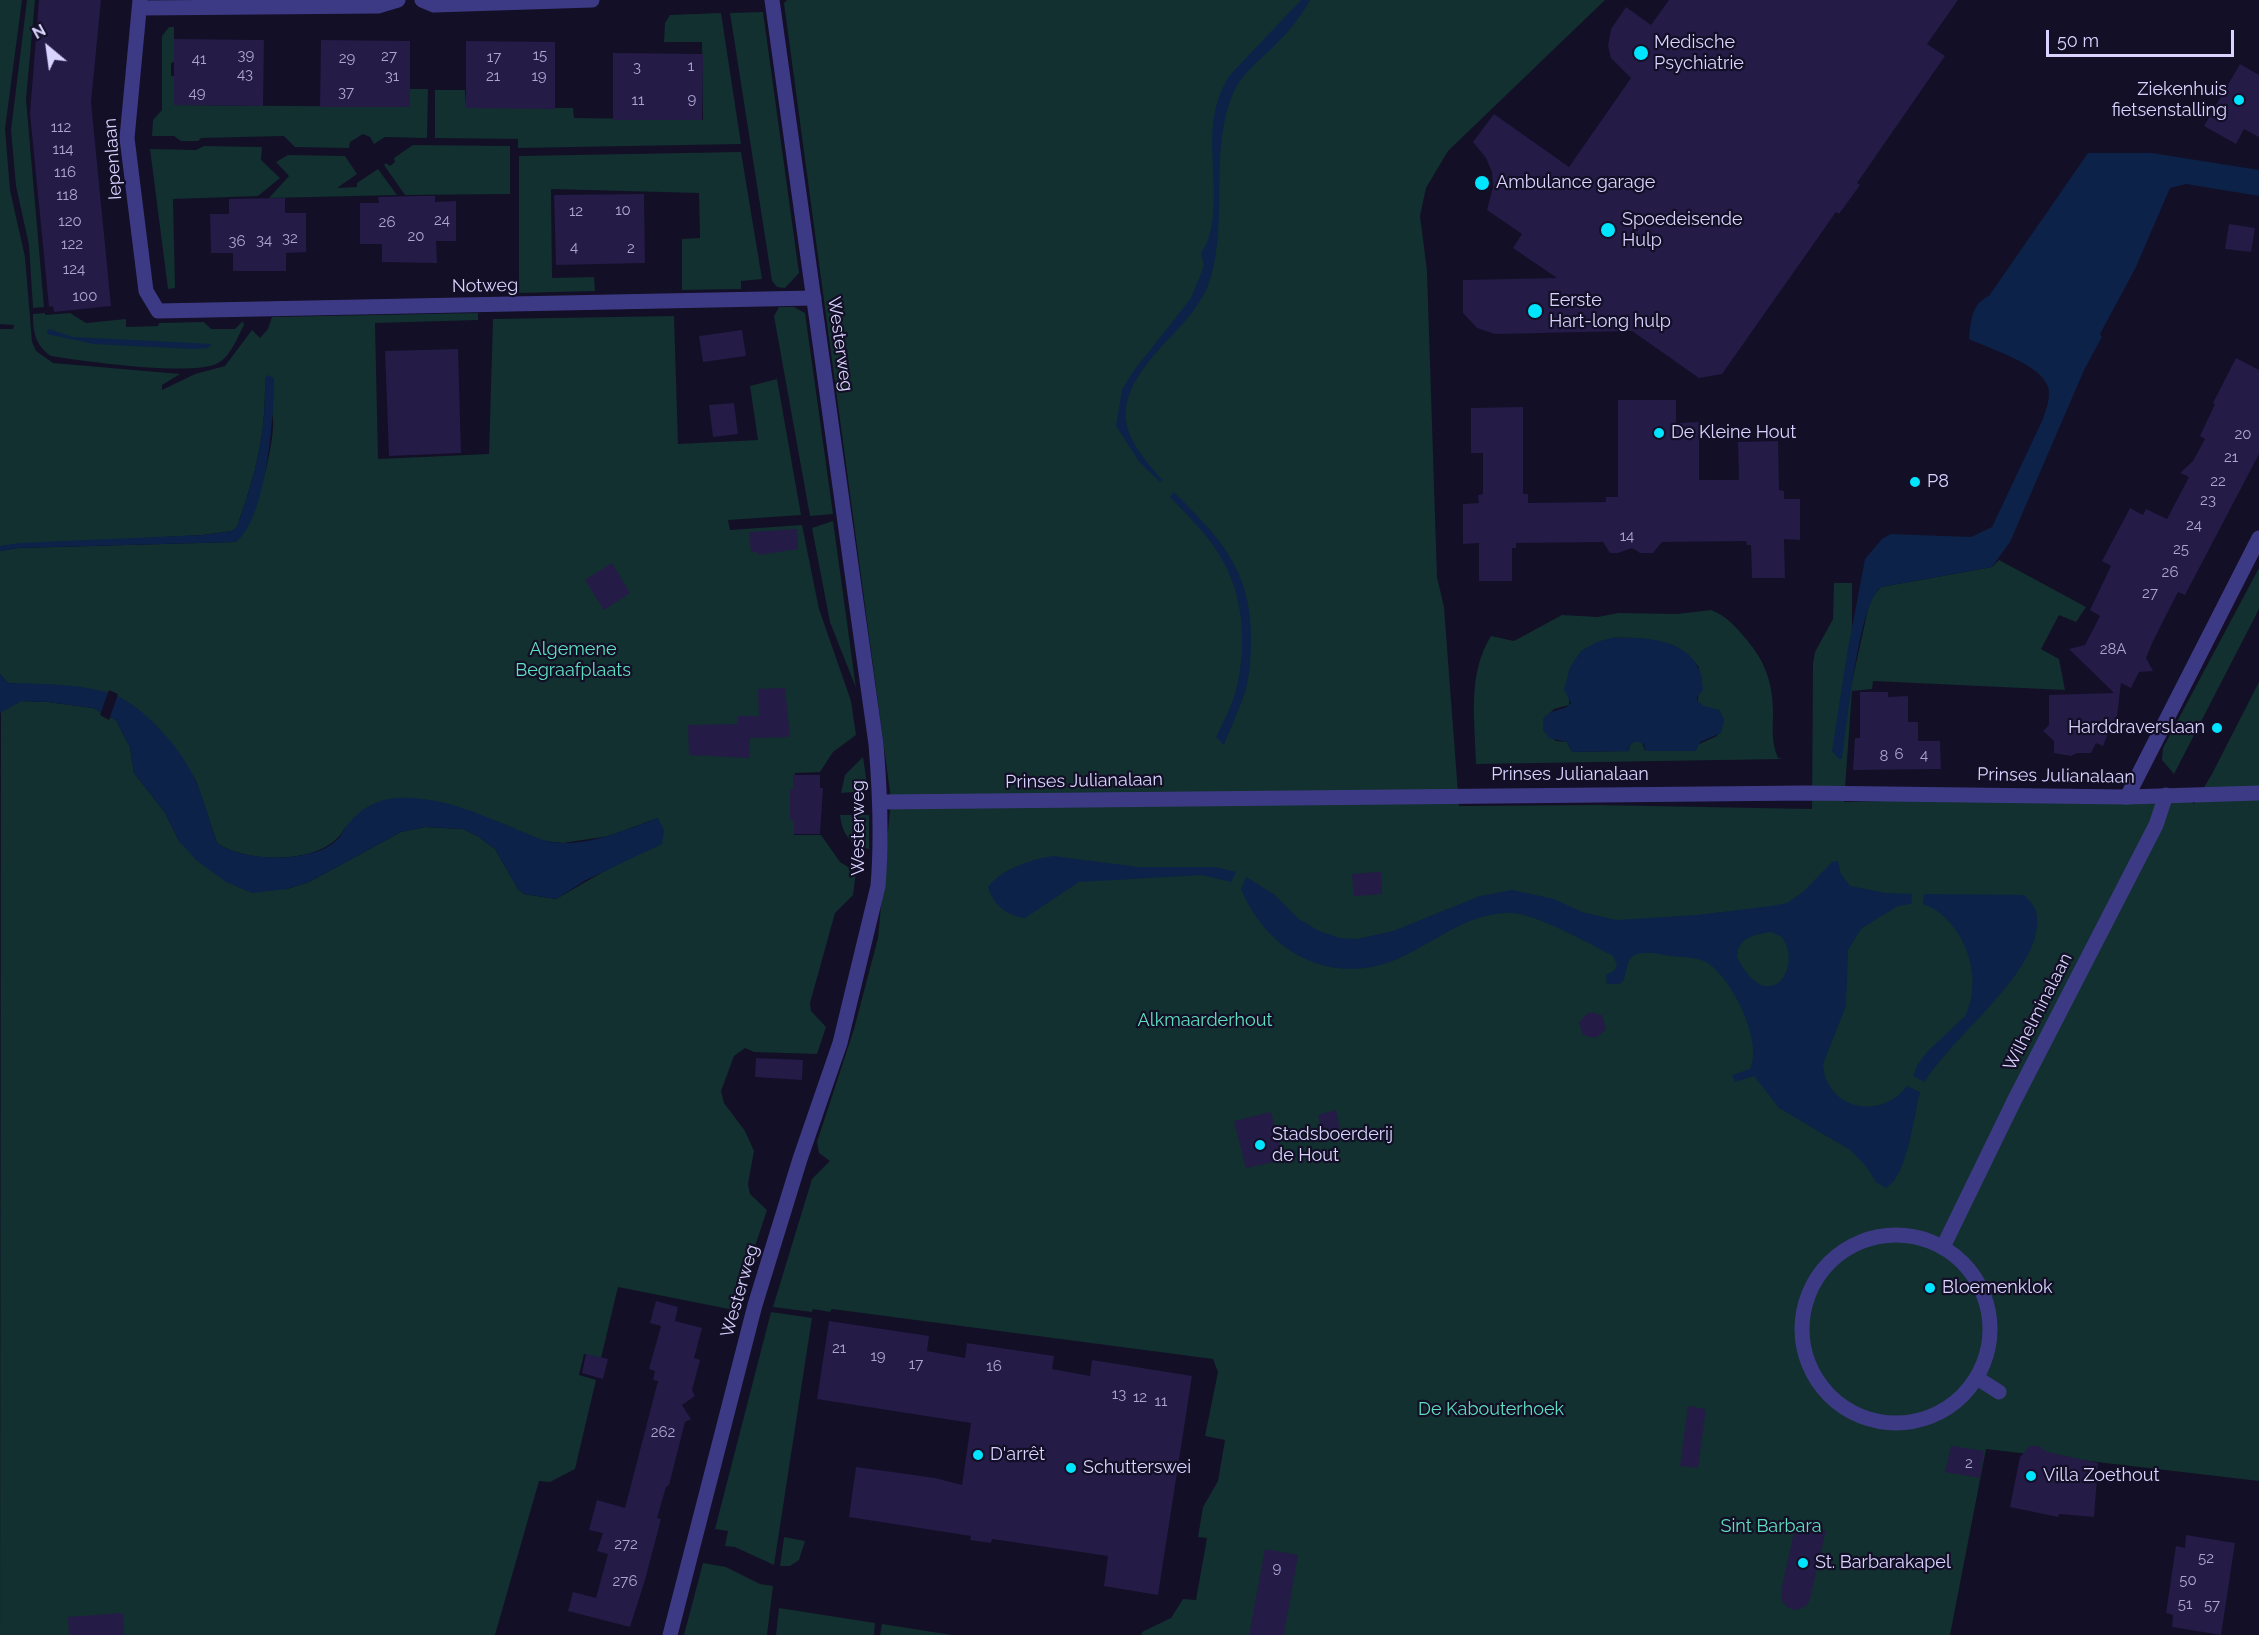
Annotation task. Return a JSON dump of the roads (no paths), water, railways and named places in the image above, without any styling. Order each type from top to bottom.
[{"type":"street","points":[[140,4],[378,6],[398,0]]},
{"type":"street","points":[[422,0],[434,4],[592,0]]},
{"type":"street","name":"Westerweg","points":[[670,1635],[690,1549],[755,1305],[800,1159],[840,1043],[878,886],[881,802],[876,744],[772,0]]},
{"type":"street","name":"Iepenlaan","points":[[140,4],[127,138],[146,291],[158,311]]},
{"type":"street","name":"Notweg","points":[[158,311],[814,298]]},
{"type":"street","points":[[2127,797],[2259,538]]},
{"type":"street","name":"Prinses Julianalaan","points":[[881,802],[1794,793],[2127,797],[2259,793]]},
{"type":"street","name":"Wilhelminalaan","points":[[1943,1247],[2015,1099],[2156,825],[2166,795]]},
{"type":"street","points":[[1907,1235],[1943,1247],[1968,1268],[1987,1302],[1990,1342],[1977,1378],[1956,1402],[1929,1417],[1899,1423],[1876,1421],[1854,1414],[1828,1395],[1810,1368],[1802,1337],[1803,1315],[1808,1295],[1818,1276],[1849,1247],[1869,1239],[1907,1235]]},
{"type":"street","points":[[1977,1378],[1999,1392]]},
{"type":"water","points":[[1301,0],[1310,0],[1289,31],[1243,77],[1234,91],[1226,113],[1220,160],[1218,232],[1210,280],[1191,313],[1140,373],[1131,390],[1126,419],[1131,438],[1162,480],[1160,482],[1140,463],[1116,426],[1122,390],[1132,373],[1191,298],[1204,266],[1201,253],[1208,241],[1212,226],[1213,124],[1223,87],[1229,76]]},
{"type":"water","points":[[2088,153],[2152,153],[2259,170],[2259,196],[2186,184],[2170,188],[2136,267],[2100,334],[2102,337],[2085,368],[2010,542],[1992,567],[1881,587],[1873,598],[1860,640],[1842,759],[1839,759],[1832,751],[1865,559],[1882,539],[1891,534],[1971,537],[1992,527],[2043,419],[2049,395],[2048,387],[2043,379],[2025,364],[1969,339],[1971,320],[1975,308],[1989,296]]},
{"type":"water","points":[[48,329],[73,337],[212,344],[208,348],[193,349],[94,344],[47,334]]},
{"type":"water","points":[[268,375],[274,378],[266,466],[255,513],[246,531],[235,542],[18,548],[0,551],[0,546],[19,543],[203,535],[232,531],[237,527],[250,489],[262,436],[265,378]]},
{"type":"water","points":[[1174,492],[1219,540],[1230,557],[1239,574],[1250,614],[1250,657],[1246,689],[1224,745],[1216,737],[1233,699],[1240,671],[1242,624],[1240,609],[1231,579],[1220,555],[1200,529],[1170,497]]},
{"type":"water","points":[[1611,638],[1659,641],[1671,644],[1691,657],[1702,678],[1703,690],[1697,697],[1698,702],[1719,710],[1724,720],[1721,733],[1700,742],[1696,751],[1645,751],[1644,744],[1635,741],[1630,745],[1629,751],[1572,752],[1567,742],[1549,738],[1543,729],[1543,720],[1549,713],[1571,703],[1564,690],[1570,667],[1581,651],[1597,642]]},
{"type":"water","points":[[0,674],[8,683],[63,685],[91,689],[129,702],[152,721],[183,758],[202,797],[217,843],[244,854],[278,858],[313,853],[338,839],[350,822],[367,807],[395,798],[425,799],[454,805],[541,839],[561,843],[598,838],[658,818],[664,830],[662,844],[586,880],[556,899],[524,894],[518,889],[495,849],[479,837],[463,829],[425,827],[401,832],[309,882],[287,889],[252,893],[226,882],[196,860],[179,841],[164,811],[134,773],[130,747],[116,720],[93,708],[48,702],[21,701],[0,713]]},
{"type":"water","points":[[1053,856],[1138,867],[1215,867],[1236,872],[1231,882],[1202,875],[1079,882],[1025,918],[1006,912],[993,899],[988,887],[1001,875],[1017,866]]},
{"type":"water","points":[[1838,861],[1841,874],[1850,886],[1886,893],[1912,894],[1911,904],[1898,906],[1862,928],[1848,950],[1846,1006],[1823,1064],[1826,1080],[1834,1092],[1844,1100],[1856,1105],[1870,1107],[1883,1104],[1896,1097],[1907,1086],[1920,1092],[1904,1159],[1893,1182],[1886,1188],[1876,1182],[1865,1165],[1850,1150],[1779,1108],[1754,1076],[1735,1082],[1732,1075],[1750,1069],[1753,1043],[1743,1011],[1735,995],[1716,970],[1706,962],[1698,959],[1641,953],[1631,958],[1623,981],[1619,984],[1607,984],[1606,975],[1615,970],[1617,964],[1612,955],[1545,922],[1507,913],[1493,914],[1466,923],[1404,956],[1379,965],[1354,969],[1330,967],[1308,960],[1287,948],[1269,932],[1253,912],[1241,889],[1246,877],[1275,895],[1299,919],[1319,931],[1340,938],[1357,939],[1393,931],[1480,896],[1512,890],[1554,899],[1582,912],[1616,920],[1697,915],[1771,906],[1787,903],[1803,892],[1832,862]],"holes":[[[1771,932],[1782,937],[1788,949],[1789,962],[1786,973],[1779,982],[1771,986],[1760,984],[1749,975],[1737,957],[1740,945],[1748,938],[1765,933]]]},
{"type":"water","points":[[1924,894],[2024,895],[2037,914],[2035,938],[2025,960],[2011,981],[1937,1064],[1925,1082],[1913,1076],[1918,1064],[1927,1052],[1965,1016],[1971,1001],[1973,985],[1967,951],[1960,936],[1950,922],[1937,911],[1923,904]]},
{"type":"place","name":"Medische Psychiatrie","points":[[1641,53]]},
{"type":"place","name":"Ziekenhuis fietsenstalling","points":[[2239,100]]},
{"type":"place","name":"Ambulance garage","points":[[1482,183]]},
{"type":"place","name":"Spoedeisende Hulp","points":[[1608,230]]},
{"type":"place","name":"Eerste Hart-long hulp","points":[[1535,311]]},
{"type":"place","name":"De Kleine Hout","points":[[1659,433]]},
{"type":"place","name":"P8","points":[[1915,482]]},
{"type":"place","name":"Harddraverslaan","points":[[2217,728]]},
{"type":"place","name":"Stadsboerderij de Hout","points":[[1260,1145]]},
{"type":"place","name":"Bloemenklok","points":[[1930,1288]]},
{"type":"place","name":"D'arrêt","points":[[978,1455]]},
{"type":"place","name":"Schutterswei","points":[[1071,1468]]},
{"type":"place","name":"Villa Zoethout","points":[[2031,1476]]},
{"type":"place","name":"St. Barbarakapel","points":[[1803,1563]]},
{"type":"park label","name":"Algemene Begraafplaats","points":[[573,660]]},
{"type":"park label","name":"Alkmaarderhout","points":[[1205,1021]]},
{"type":"park label","name":"De Kabouterhoek","points":[[1491,1410]]},
{"type":"park label","name":"Sint Barbara","points":[[1771,1527]]}]
